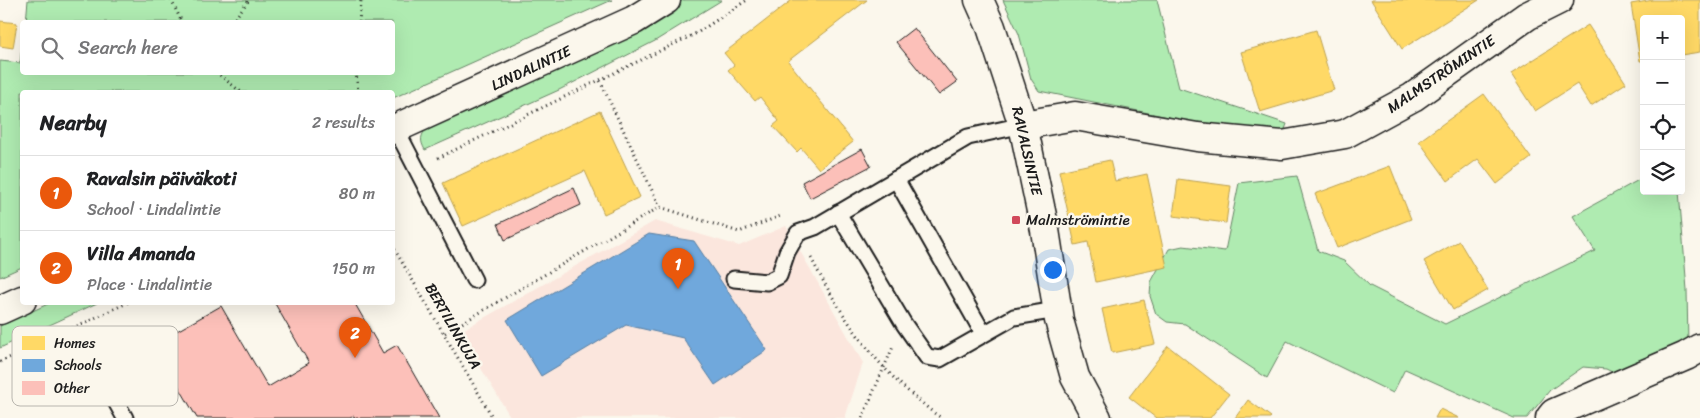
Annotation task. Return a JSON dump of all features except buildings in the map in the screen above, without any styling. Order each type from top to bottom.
[{"type":"street","name":"LINDALINTIE","points":[[395,129],[634,20],[666,0]]},
{"type":"street","name":"RAVALSINTIE","points":[[979,0],[991,27],[1023,125],[1045,230],[1057,310],[1075,377],[1097,418]]},
{"type":"street","name":"MALMSTRÖMINTIE","points":[[1023,125],[1075,116],[1197,137],[1282,144],[1345,134],[1413,97],[1527,16],[1559,0]]},
{"type":"street","points":[[0,310],[20,301]]},
{"type":"street","points":[[1550,418],[1554,413],[1686,356],[1700,348]]},
{"type":"lane","points":[[734,279],[767,282],[779,276],[787,252],[798,233],[815,227],[968,137],[1023,125]]},
{"type":"lane","points":[[395,131],[417,168],[474,280]]},
{"type":"lane","points":[[896,179],[983,333]]},
{"type":"lane","points":[[838,213],[904,324],[927,357],[940,359],[1014,317],[1057,310]]},
{"type":"lane","points":[[118,406],[125,418]]},
{"type":"path","points":[[171,0],[181,20]]},
{"type":"path","points":[[234,20],[249,0]]},
{"type":"path","points":[[359,20],[360,0]]},
{"type":"path","points":[[417,168],[697,33],[747,0]]},
{"type":"path","points":[[220,75],[238,90]]},
{"type":"path","points":[[356,75],[358,90]]},
{"type":"path","points":[[600,81],[660,207],[739,232],[781,214],[790,217],[828,291],[850,325],[883,368],[942,418]]},
{"type":"path","points":[[445,334],[660,207]]},
{"type":"path","name":"BERTILINKUJA","points":[[395,250],[494,418]]},
{"type":"path","points":[[77,326],[122,305]]},
{"type":"path","points":[[0,362],[12,356]]},
{"type":"path","points":[[862,418],[883,368]]},
{"type":"shaded area","points":[[655,221],[739,246],[786,226],[863,363],[845,418],[511,418],[459,332]]},
{"type":"green space","points":[[28,0],[612,0],[395,97],[395,90],[20,90],[20,268],[0,277],[0,61],[20,63],[20,75],[395,75],[395,20],[26,20]]},
{"type":"green space","points":[[683,0],[722,0],[655,41],[559,90],[425,150],[422,139],[427,128],[641,26]]},
{"type":"green space","points":[[1003,0],[1157,0],[1179,88],[1287,124],[1284,132],[1238,131],[1039,91],[1031,79],[1019,34]]},
{"type":"green space","points":[[1297,176],[1318,251],[1344,261],[1370,286],[1445,324],[1595,251],[1573,216],[1640,179],[1640,195],[1679,195],[1687,290],[1688,344],[1636,384],[1606,369],[1583,367],[1550,390],[1527,418],[1514,418],[1405,369],[1393,393],[1287,341],[1267,378],[1185,324],[1167,322],[1156,314],[1150,296],[1151,282],[1169,249],[1183,246],[1225,251],[1239,183]]},
{"type":"green space","points":[[46,305],[93,305],[47,326],[12,326],[12,342],[0,348],[0,326]]},
{"type":"place","name":"Malmströmintie","points":[[1016,220]]},
{"type":"place","name":"Ravalsin päiväkoti","points":[[678,289]]},
{"type":"place","name":"Villa Amanda","points":[[355,358]]}]
